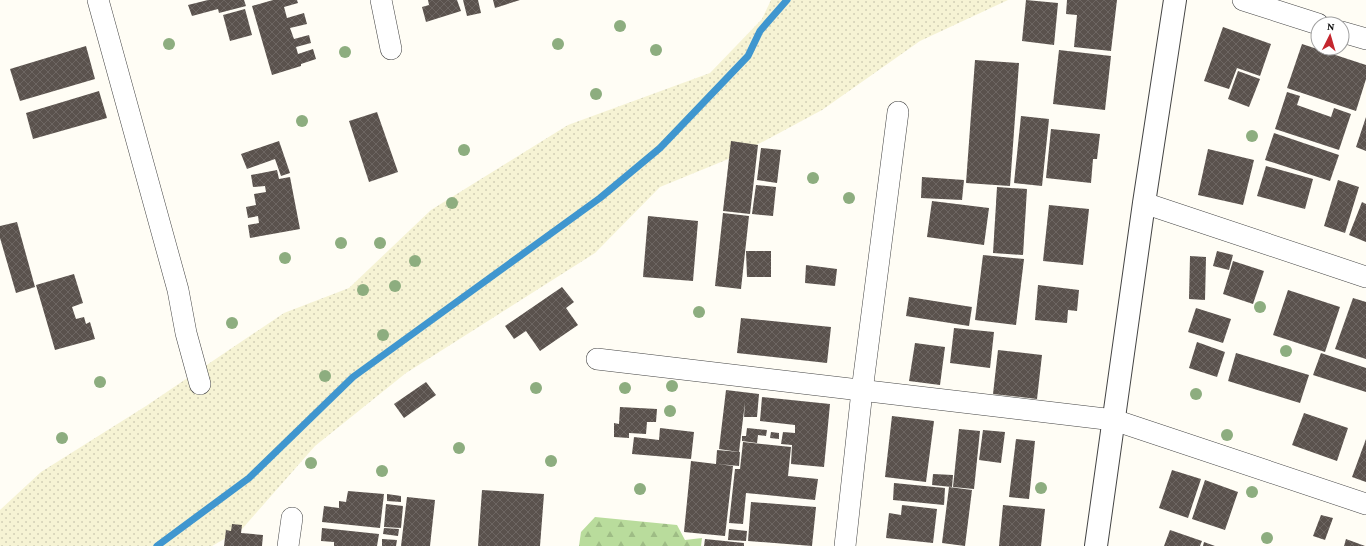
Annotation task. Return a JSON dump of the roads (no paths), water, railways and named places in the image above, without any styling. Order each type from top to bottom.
[{"type":"street","points":[[98,0],[178,290],[186,333],[200,384]]},
{"type":"street","points":[[380,0],[391,49]]},
{"type":"street","points":[[1096,546],[1144,203],[1175,0]]},
{"type":"street","points":[[1243,0],[1310,21]]},
{"type":"street","points":[[1350,34],[1366,39]]},
{"type":"street","points":[[845,546],[862,391],[898,112]]},
{"type":"street","points":[[1144,203],[1366,278]]},
{"type":"street","points":[[597,359],[1114,420],[1366,504]]},
{"type":"street","points":[[288,546],[292,518]]},
{"type":"waterway","points":[[157,546],[249,478],[353,377],[600,198],[660,148],[748,56],[760,31],[787,0]]}]
